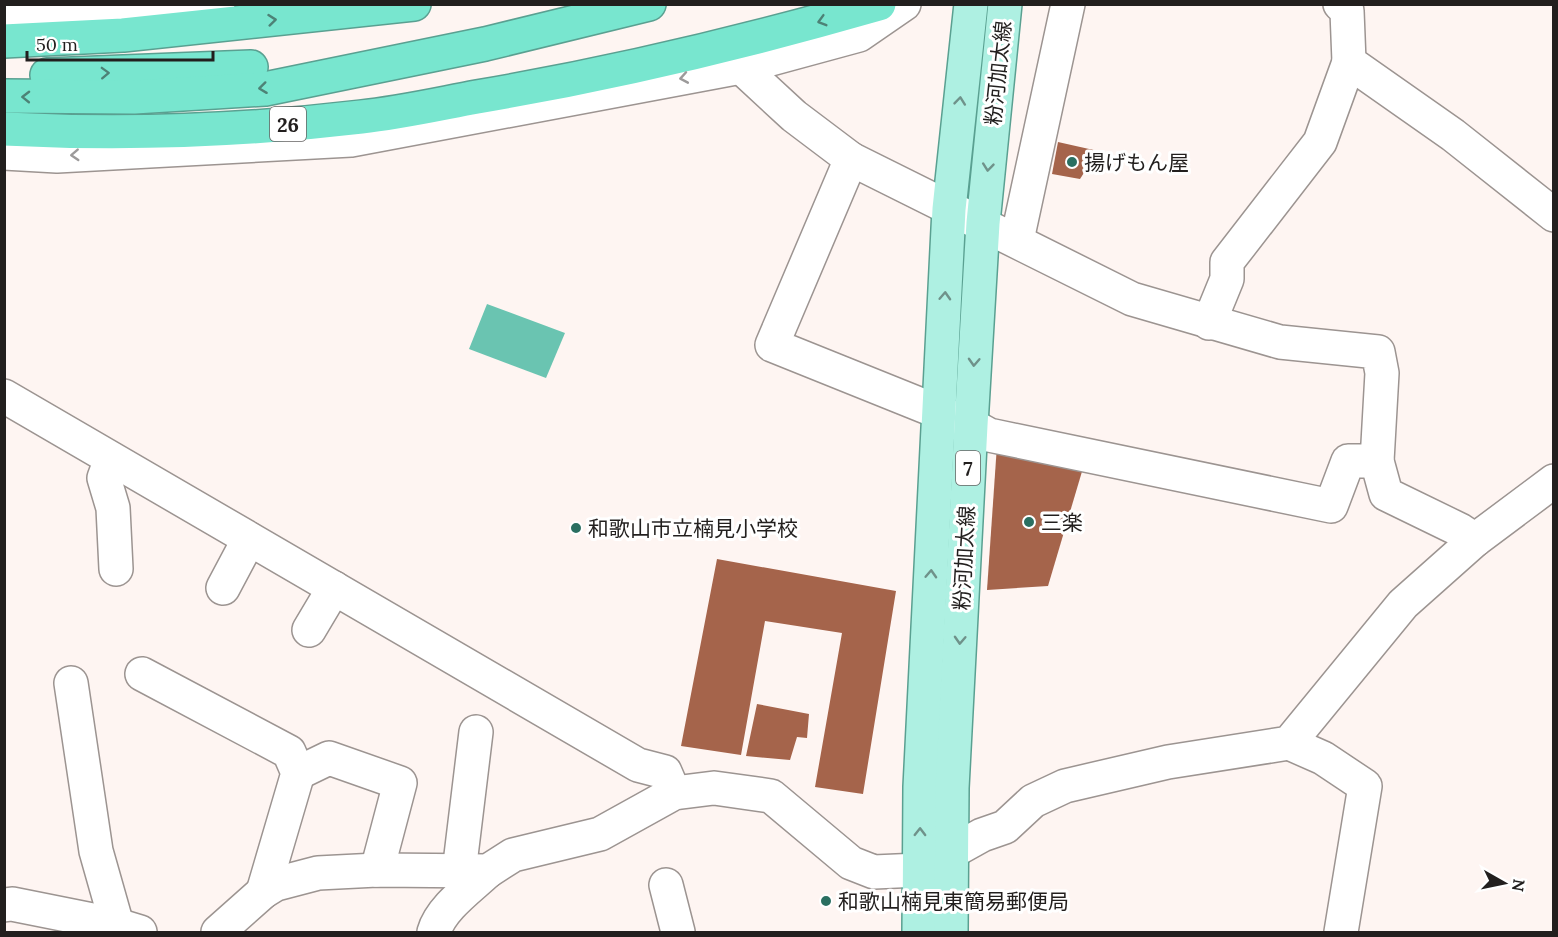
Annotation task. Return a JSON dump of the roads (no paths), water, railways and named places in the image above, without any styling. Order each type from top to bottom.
[{"type":"highway","points":[[4,41],[123,35],[414,4]]},
{"type":"highway","name":"26","points":[[4,96],[135,97],[265,88],[485,44],[649,4]]},
{"type":"highway","name":"26","points":[[4,129],[82,133],[203,131],[363,117],[568,82],[799,27],[879,4]]},
{"type":"highway","name":"26","points":[[4,74],[55,75],[253,67],[485,44]]},
{"type":"main road","name":"粉河加太線","points":[[919,933],[921,787],[949,209],[971,4]]},
{"type":"main road","name":"粉河加太線","points":[[951,933],[952,788],[971,425],[983,223],[1005,4]]},
{"type":"street","points":[[4,21],[110,15],[218,4]]},
{"type":"street","points":[[4,153],[57,156],[351,140],[741,68],[859,34],[904,4]]},
{"type":"street","points":[[1017,240],[1068,4]]},
{"type":"street","points":[[1209,322],[1227,279],[1227,262],[1320,142],[1349,62],[1347,11],[1340,4]]},
{"type":"street","points":[[1349,62],[1453,135],[1554,215]]},
{"type":"street","points":[[741,68],[794,116],[851,159],[1132,299],[1280,342],[1378,352],[1382,373],[1377,461],[1386,494],[1460,530],[1475,540]]},
{"type":"street","points":[[851,159],[772,345],[971,425],[989,435],[1331,506],[1348,461],[1377,461]]},
{"type":"street","points":[[4,396],[638,765],[665,772],[674,793]]},
{"type":"street","points":[[111,459],[104,478],[113,508],[116,569]]},
{"type":"street","points":[[1288,743],[1403,604],[1475,540],[1554,481]]},
{"type":"street","points":[[223,588],[249,538]]},
{"type":"street","points":[[309,630],[334,588]]},
{"type":"street","points":[[142,674],[289,752],[298,773],[263,892]]},
{"type":"street","points":[[4,905],[12,904],[118,928],[96,851],[71,683]]},
{"type":"street","points":[[434,933],[435,927],[473,872],[476,732]]},
{"type":"street","points":[[218,933],[263,892],[276,884],[318,873],[377,870],[473,872],[513,855],[600,834],[674,793],[714,788],[771,796],[851,863],[874,872],[919,870],[982,836],[1005,827],[1033,801],[1065,786],[1168,762],[1288,743],[1323,758],[1365,786],[1341,933]]},
{"type":"street","points":[[298,773],[329,758],[400,783],[377,870]]},
{"type":"street","points":[[666,885],[678,933]]},
{"type":"place","name":"揚げもん屋","points":[[1072,162]]},
{"type":"place","name":"三楽","points":[[1029,522]]},
{"type":"place","name":"和歌山市立楠見小学校","points":[[576,528]]},
{"type":"place","name":"和歌山楠見東簡易郵便局","points":[[826,901]]}]
